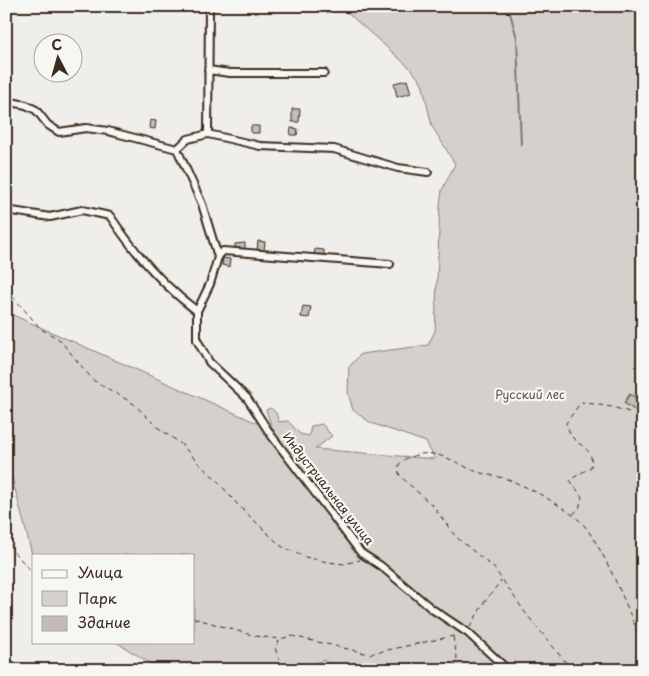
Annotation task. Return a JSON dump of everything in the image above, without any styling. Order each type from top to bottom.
[{"type":"street","points":[[208,134],[209,6]]},
{"type":"street","points":[[208,70],[230,73],[324,73]]},
{"type":"street","points":[[6,101],[26,105],[36,110],[48,125],[59,132],[86,128],[108,131],[177,149]]},
{"type":"street","points":[[177,149],[188,139],[208,134],[260,146],[334,149],[398,168],[428,172]]},
{"type":"street","points":[[177,149],[202,204],[218,257]]},
{"type":"street","points":[[6,210],[50,217],[82,210],[110,216],[130,246],[144,258],[170,291],[197,311],[210,284],[218,257],[223,251],[323,260],[339,258],[390,264]]},
{"type":"street","name":"Индустриальная улица","points":[[197,311],[196,340],[210,362],[247,398],[271,435],[355,545],[368,558],[432,609],[468,633],[508,670]]},
{"type":"path","points":[[6,289],[41,329],[59,338],[93,380],[134,404],[156,426],[182,444],[238,505],[282,546],[306,557],[328,562],[344,564],[368,558]]},
{"type":"path","points":[[572,515],[579,509],[582,497],[570,480],[591,468],[592,459],[591,452],[573,438],[566,423],[581,402],[612,407],[643,416]]},
{"type":"path","points":[[572,670],[526,615],[494,568],[456,537],[433,506],[400,476],[399,464],[404,458],[429,453],[454,460],[480,473],[516,482],[555,502],[581,521],[600,550],[636,623],[643,649]]},
{"type":"path","points":[[6,536],[12,550],[32,572]]},
{"type":"path","points":[[195,618],[255,636],[280,639],[292,636],[368,654],[468,633],[485,601],[502,580]]},
{"type":"path","points":[[453,637],[457,656],[454,670]]},
{"type":"path","points":[[280,639],[274,648],[283,670]]},
{"type":"green space","name":"Русский лес","points":[[340,6],[643,6],[643,670],[337,670],[324,660],[294,670],[161,670],[119,644],[195,644],[195,554],[32,554],[6,454],[6,312],[273,430],[266,410],[271,408],[276,413],[279,422],[288,421],[300,434],[309,436],[311,426],[322,424],[332,436],[315,449],[435,459],[426,442],[371,423],[353,410],[348,393],[349,367],[361,354],[428,345],[435,331],[440,205],[442,190],[455,164],[432,126],[422,83],[410,68]]},
{"type":"building","points":[[407,80],[411,93],[397,97],[394,83]]},
{"type":"building","points":[[292,109],[300,109],[299,122],[292,122]]},
{"type":"building","points":[[150,120],[156,121],[155,129],[149,128]]},
{"type":"building","points":[[251,126],[259,126],[259,133],[251,133]]},
{"type":"building","points":[[291,128],[298,129],[297,135],[290,135]]},
{"type":"building","points":[[258,241],[265,242],[264,251],[257,250]]},
{"type":"building","points":[[245,243],[245,250],[235,250],[235,244]]},
{"type":"building","points":[[315,249],[324,250],[324,257],[314,256]]},
{"type":"building","points":[[223,258],[230,259],[229,267],[222,265]]},
{"type":"building","points":[[303,306],[311,307],[309,318],[301,317]]},
{"type":"building","points":[[630,394],[642,402],[636,411],[624,403]]},
{"type":"waterway","points":[[508,6],[517,38],[521,145]]}]
